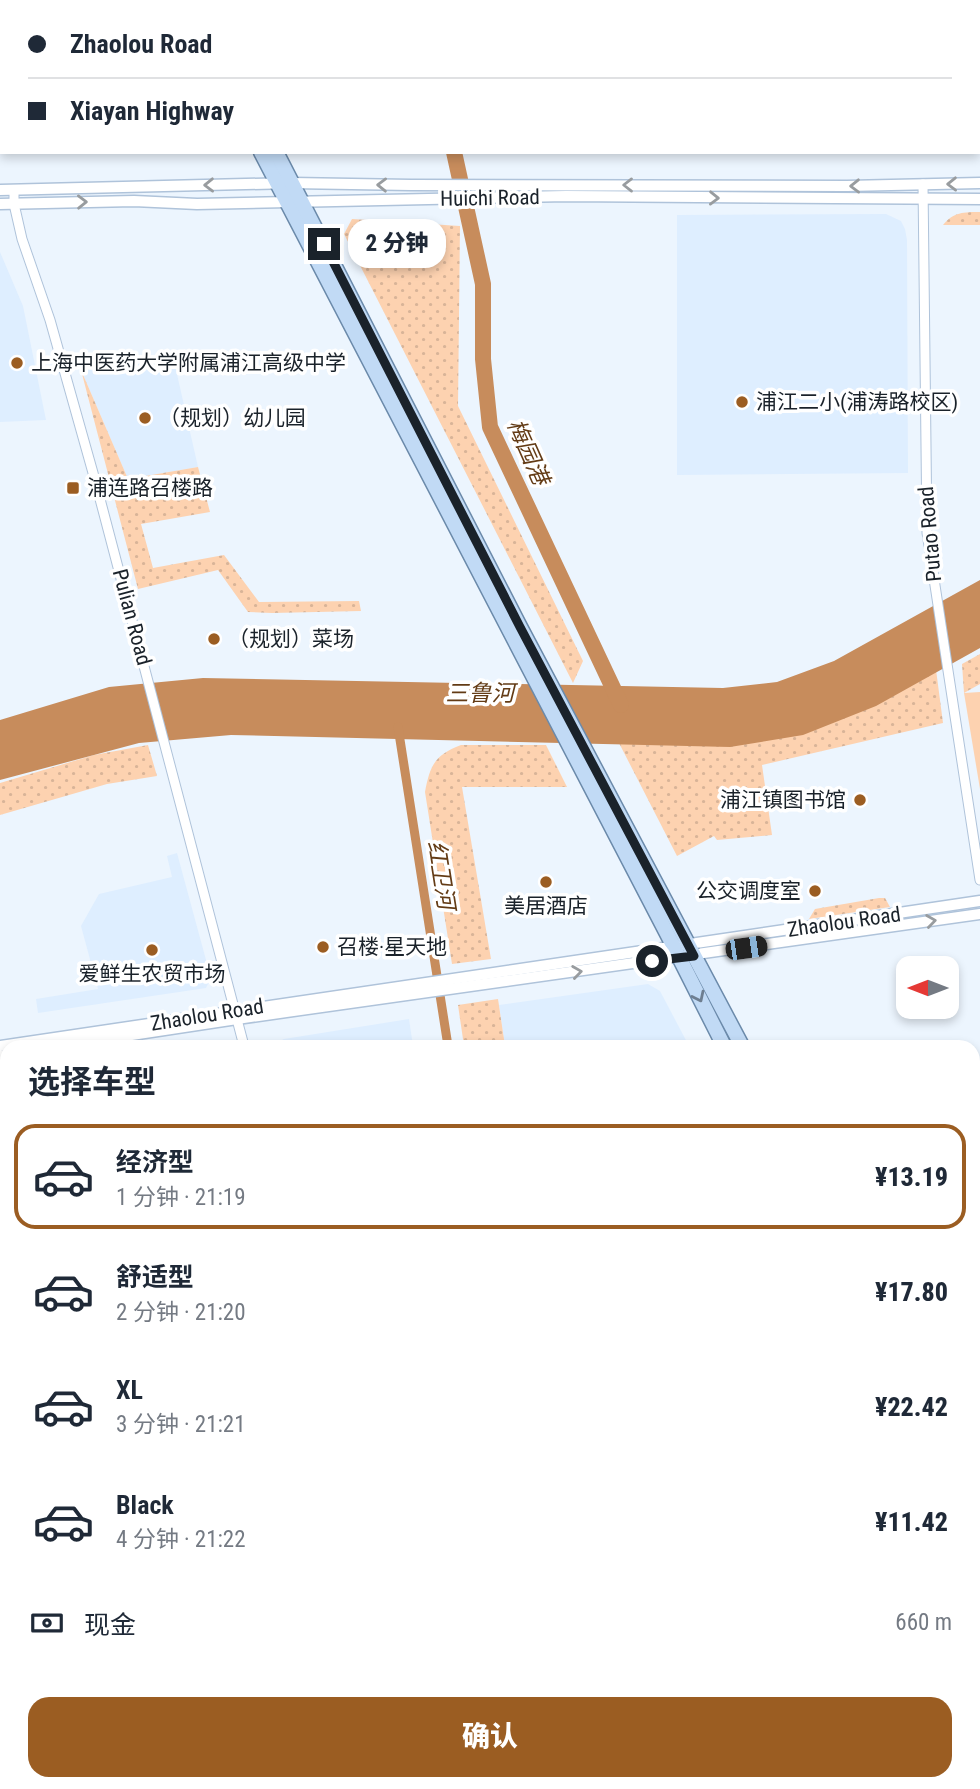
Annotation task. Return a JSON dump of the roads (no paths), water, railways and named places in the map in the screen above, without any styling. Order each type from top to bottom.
[{"type":"main road","points":[[263,154],[302,202],[543,683]]},
{"type":"main road","points":[[277,154],[285,183],[286,203],[684,951],[738,1040]]},
{"type":"main road","points":[[684,951],[721,1040]]},
{"type":"street","name":"Huichi Road","points":[[0,190],[285,183],[980,183]]},
{"type":"street","name":"Putao Road","points":[[923,184],[927,533],[980,880]]},
{"type":"street","name":"Pulian Road","points":[[14,190],[14,204],[22,239],[50,320],[150,682],[242,1040]]},
{"type":"street","name":"Huichi Road","points":[[0,204],[134,201],[197,204],[286,203],[566,196],[980,199]]},
{"type":"street","name":"Zhaolou Road","points":[[684,951],[980,901]]},
{"type":"street","name":"Zhaolou Road","points":[[44,1040],[684,951],[980,914]]},
{"type":"street","name":"Zhaolou Road","points":[[92,1040],[236,1014]]},
{"type":"water","name":"三鲁河","points":[[980,580],[980,648],[876,706],[803,735],[730,747],[231,735],[139,743],[0,780],[0,720],[109,687],[203,678],[723,688],[777,682],[834,661]]},
{"type":"waterway","name":"梅园港","points":[[454,154],[483,284],[483,359],[490,427],[621,705]]},
{"type":"waterway","name":"红卫河","points":[[398,727],[447,1040]]},
{"type":"place","name":"上海中医药大学附属浦江高级中学","points":[[17,363]]},
{"type":"place","name":"浦江二小(浦涛路校区)","points":[[742,402]]},
{"type":"place","name":"（规划）幼儿园","points":[[145,418]]},
{"type":"place","name":"浦连路召楼路","points":[[73,488]]},
{"type":"place","name":"（规划）菜场","points":[[214,639]]},
{"type":"place","name":"浦江镇图书馆","points":[[860,800]]},
{"type":"place","name":"美居酒店","points":[[546,882]]},
{"type":"place","name":"公交调度室","points":[[815,891]]},
{"type":"place","name":"召楼·星天地","points":[[323,947]]},
{"type":"place","name":"爱鲜生农贸市场","points":[[152,950]]}]
